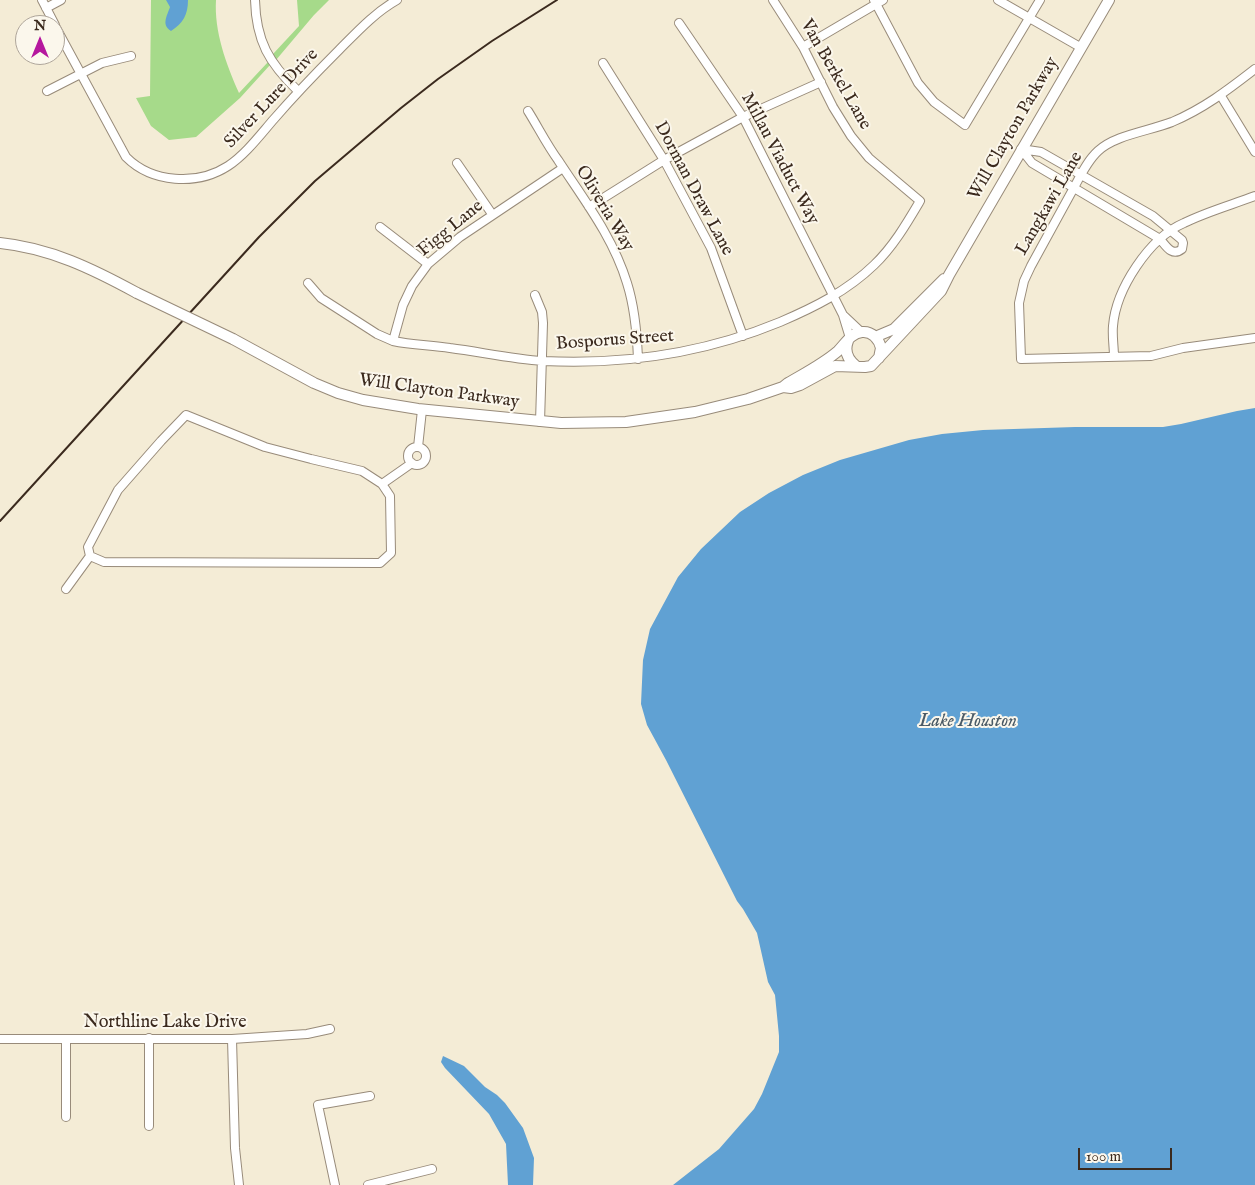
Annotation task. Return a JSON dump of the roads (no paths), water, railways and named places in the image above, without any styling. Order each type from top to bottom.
[{"type":"street","name":"Silver Lure Drive","points":[[42,0],[50,15]]},
{"type":"street","points":[[46,8],[61,0]]},
{"type":"street","points":[[255,0],[258,30],[266,52],[281,74],[298,91]]},
{"type":"street","name":"Silver Lure Drive","points":[[65,45],[126,157],[141,170],[160,177],[200,177],[219,171],[242,154],[298,91],[369,20],[397,0]]},
{"type":"street","name":"Van Berkel Lane","points":[[773,0],[803,47],[840,121],[859,147],[879,167],[920,201]]},
{"type":"street","points":[[998,0],[1080,47]]},
{"type":"street","points":[[803,47],[878,1],[918,83],[934,102],[965,125],[1040,0]]},
{"type":"street","name":"Will Clayton Parkway","points":[[878,358],[941,291],[1021,148],[1109,0]]},
{"type":"street","name":"Millau Viaduct Way","points":[[679,23],[743,117],[843,315],[849,339]]},
{"type":"street","points":[[47,91],[102,63],[131,56]]},
{"type":"street","name":"Dorman Draw Lane","points":[[603,63],[664,160],[711,248],[743,336]]},
{"type":"street","name":"Langkawi Lane","points":[[1114,357],[1021,359],[1019,303],[1024,281],[1031,266],[1092,157],[1105,145],[1169,123],[1197,110],[1221,96],[1255,69]]},
{"type":"street","points":[[589,207],[664,160],[743,117],[821,82]]},
{"type":"street","points":[[1221,96],[1255,152]]},
{"type":"street","name":"Oliveria Way","points":[[528,111],[603,229],[616,254],[627,283],[636,322],[638,359]]},
{"type":"street","points":[[1021,148],[1041,152],[1153,216],[1171,230],[1183,243],[1180,252],[1173,252],[1160,239],[1032,163],[1021,148]]},
{"type":"street","points":[[457,163],[492,214]]},
{"type":"street","name":"Figg Lane","points":[[393,341],[403,305],[412,286],[428,264],[447,247],[492,214],[563,168]]},
{"type":"street","points":[[1255,196],[1182,223],[1160,239],[1148,251],[1135,269],[1118,304],[1113,326],[1114,357],[1151,356],[1183,348],[1255,338]]},
{"type":"street","name":"Bosporus Street","points":[[308,283],[321,298],[377,334],[393,341],[543,361],[593,362],[638,359],[684,352],[743,336],[804,312],[833,297],[856,281],[875,264],[906,224],[920,201]]},
{"type":"street","points":[[380,227],[428,264]]},
{"type":"street","name":"Will Clayton Parkway","points":[[0,243],[35,249],[60,256],[97,271],[233,339],[314,383],[338,393],[381,404],[422,410],[540,422],[589,424],[658,418],[722,407],[783,387],[822,364],[849,339]]},
{"type":"street","name":"Will Clayton Parkway","points":[[875,336],[894,329],[919,302],[949,275]]},
{"type":"street","points":[[535,295],[542,312],[543,323],[540,422]]},
{"type":"street","name":"Millau Viaduct Way","points":[[843,315],[861,332]]},
{"type":"street","points":[[861,332],[867,332],[875,336],[881,348],[878,358],[871,366],[856,366],[846,355],[849,339],[861,332]]},
{"type":"street","name":"Will Clayton Parkway","points":[[783,387],[791,388],[800,385],[835,366],[856,366]]},
{"type":"street","points":[[418,447],[422,410]]},
{"type":"street","points":[[66,589],[90,556],[88,547],[118,490],[186,415],[265,447],[311,460],[362,471],[382,484],[390,496],[391,553],[380,563],[104,562],[90,556]]},
{"type":"street","points":[[382,484],[412,463],[420,464],[426,458],[425,452],[418,447],[412,448],[409,453],[408,458],[412,463]]},
{"type":"street","name":"Northline Lake Drive","points":[[0,1040],[232,1039],[293,1036],[330,1029]]},
{"type":"street","points":[[149,1038],[149,1126]]},
{"type":"street","points":[[66,1039],[66,1116]]},
{"type":"street","points":[[232,1039],[235,1148],[239,1185]]},
{"type":"street","points":[[335,1185],[318,1105],[370,1096]]},
{"type":"street","points":[[368,1185],[432,1169]]},
{"type":"water","points":[[166,0],[188,0],[184,18],[171,31],[165,23],[170,7]]},
{"type":"water","name":"Lake Houston","points":[[1255,408],[1255,1185],[673,1185],[719,1149],[754,1109],[779,1052],[775,995],[768,982],[757,933],[737,901],[647,725],[641,704],[643,660],[650,629],[678,577],[701,549],[740,512],[769,493],[803,475],[840,460],[909,440],[942,434],[983,430],[1075,427],[1163,427]]},
{"type":"water","points":[[443,1056],[464,1066],[485,1087],[497,1095],[523,1128],[534,1158],[533,1185],[508,1185],[506,1144],[489,1114],[445,1068],[441,1062]]},
{"type":"railway","points":[[0,521],[259,237],[315,181],[438,79],[492,41],[557,0]]}]
